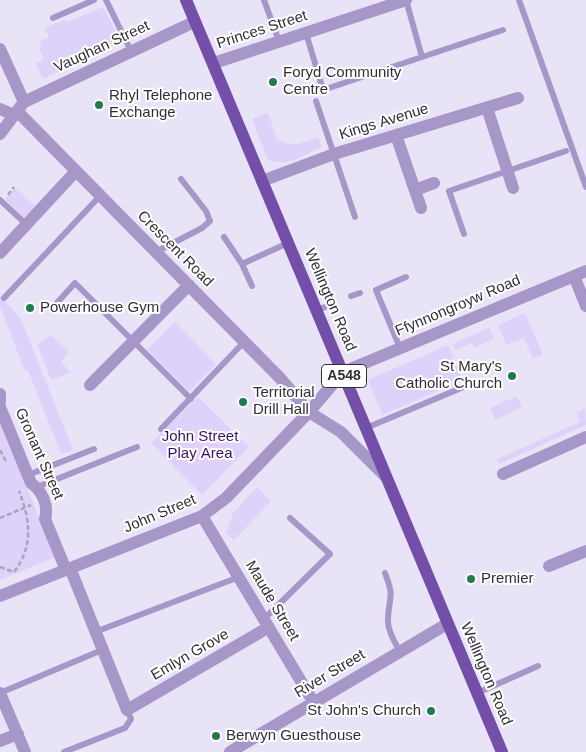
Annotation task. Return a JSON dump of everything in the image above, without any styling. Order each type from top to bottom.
[{"type":"main road","name":"Wellington Road","points":[[186,0],[502,752]]},
{"type":"street","name":"Princes Street","points":[[214,63],[406,0]]},
{"type":"street","name":"Vaughan Street","points":[[18,109],[131,51],[194,22]]},
{"type":"street","points":[[0,49],[18,109],[0,134]]},
{"type":"street","name":"Kings Avenue","points":[[262,181],[334,154],[518,98]]},
{"type":"street","points":[[487,108],[513,188]]},
{"type":"street","name":"Crescent Road","points":[[0,109],[18,109],[100,196],[244,342],[309,412],[341,432],[385,476]]},
{"type":"street","points":[[396,135],[421,208]]},
{"type":"street","points":[[0,252],[76,171]]},
{"type":"street","points":[[415,190],[434,184]]},
{"type":"street","name":"Ffynnongroyw Road","points":[[343,372],[586,271]]},
{"type":"street","points":[[574,276],[586,306]]},
{"type":"street","points":[[90,386],[189,285]]},
{"type":"street","name":"John Street","points":[[0,596],[202,516],[226,498],[309,412],[343,372]]},
{"type":"street","name":"Gronant Street","points":[[0,394],[0,402]]},
{"type":"street","name":"Gronant Street","points":[[0,406],[31,483],[37,487],[44,500],[47,511],[45,519],[127,710]]},
{"type":"street","points":[[503,474],[586,437]]},
{"type":"street","name":"Maude Street","points":[[202,516],[314,703]]},
{"type":"street","points":[[549,566],[586,551]]},
{"type":"street","name":"Emlyn Grove","points":[[127,710],[266,623]]},
{"type":"street","name":"River Street","points":[[230,752],[447,624]]},
{"type":"street","points":[[0,693],[25,752]]},
{"type":"street","points":[[0,741],[18,734]]},
{"type":"lane","points":[[53,18],[94,0]]},
{"type":"lane","points":[[106,0],[131,51]]},
{"type":"lane","points":[[264,0],[279,41]]},
{"type":"lane","points":[[406,0],[422,57]]},
{"type":"lane","points":[[518,0],[586,187]]},
{"type":"lane","points":[[306,33],[323,90],[503,30]]},
{"type":"lane","points":[[316,101],[355,217]]},
{"type":"lane","points":[[464,234],[449,190],[566,152]]},
{"type":"lane","points":[[156,252],[202,228],[210,221],[206,211],[181,179]]},
{"type":"lane","points":[[4,298],[100,196]]},
{"type":"lane","points":[[0,200],[26,224]]},
{"type":"lane","points":[[224,237],[242,264],[252,286]]},
{"type":"lane","points":[[242,264],[288,243]]},
{"type":"lane","points":[[400,348],[376,290],[406,277]]},
{"type":"lane","points":[[55,304],[75,283],[191,399]]},
{"type":"lane","points":[[351,296],[360,293]]},
{"type":"lane","points":[[317,310],[333,304]]},
{"type":"lane","points":[[161,429],[244,342]]},
{"type":"lane","points":[[366,428],[466,386]]},
{"type":"lane","points":[[37,487],[137,447]]},
{"type":"lane","points":[[28,475],[94,449]]},
{"type":"lane","points":[[266,623],[330,554],[290,518]]},
{"type":"lane","points":[[385,574],[392,592],[388,620],[390,632],[400,652]]},
{"type":"lane","points":[[95,632],[239,577]]},
{"type":"lane","points":[[0,693],[102,650]]},
{"type":"lane","points":[[477,693],[538,666]]},
{"type":"lane","points":[[64,752],[125,728],[131,719],[127,710]]},
{"type":"path","points":[[0,450],[10,468]]},
{"type":"path","points":[[0,568],[14,572],[22,559],[28,543],[30,523],[26,507],[16,484]]},
{"type":"path","points":[[0,518],[44,500]]},
{"type":"green space","points":[[103,7],[116,32],[113,44],[43,79],[36,63],[44,59],[39,48],[42,46],[40,41],[49,37],[45,28],[66,19],[67,22]]},
{"type":"green space","points":[[268,113],[277,139],[293,144],[318,137],[322,147],[294,160],[280,163],[273,162],[267,158],[252,119]]},
{"type":"green space","points":[[15,188],[35,206],[24,217],[5,199]]},
{"type":"green space","points":[[0,296],[21,319],[73,450],[61,454],[28,370],[25,371],[0,307]]},
{"type":"green space","points":[[525,313],[543,355],[533,359],[524,338],[506,345],[498,325]]},
{"type":"green space","points":[[175,322],[216,364],[189,392],[147,350]]},
{"type":"green space","points":[[489,328],[494,339],[474,348],[472,343],[455,350],[452,344]]},
{"type":"green space","points":[[51,335],[69,352],[61,362],[71,372],[51,380],[37,344]]},
{"type":"green space","points":[[448,345],[463,380],[382,415],[368,380]]},
{"type":"green space","points":[[517,396],[522,407],[495,420],[490,408]]},
{"type":"green space","name":"John Street Play Area","points":[[198,397],[249,447],[202,495],[151,443]]},
{"type":"green space","points":[[585,409],[586,425],[499,464],[497,459],[580,422],[577,413]]},
{"type":"green space","points":[[0,422],[55,557],[0,580]]},
{"type":"green space","points":[[257,487],[271,501],[234,540],[226,533],[233,513]]},
{"type":"place","name":"Foryd Community Centre","points":[[273,82]]},
{"type":"place","name":"Rhyl Telephone Exchange","points":[[99,105]]},
{"type":"place","name":"Powerhouse Gym","points":[[30,308]]},
{"type":"place","name":"St Mary's Catholic Church","points":[[512,376]]},
{"type":"place","name":"Territorial Drill Hall","points":[[243,402]]},
{"type":"place","name":"Premier","points":[[471,579]]},
{"type":"place","name":"St John's Church","points":[[431,711]]},
{"type":"place","name":"Berwyn Guesthouse","points":[[216,736]]}]
